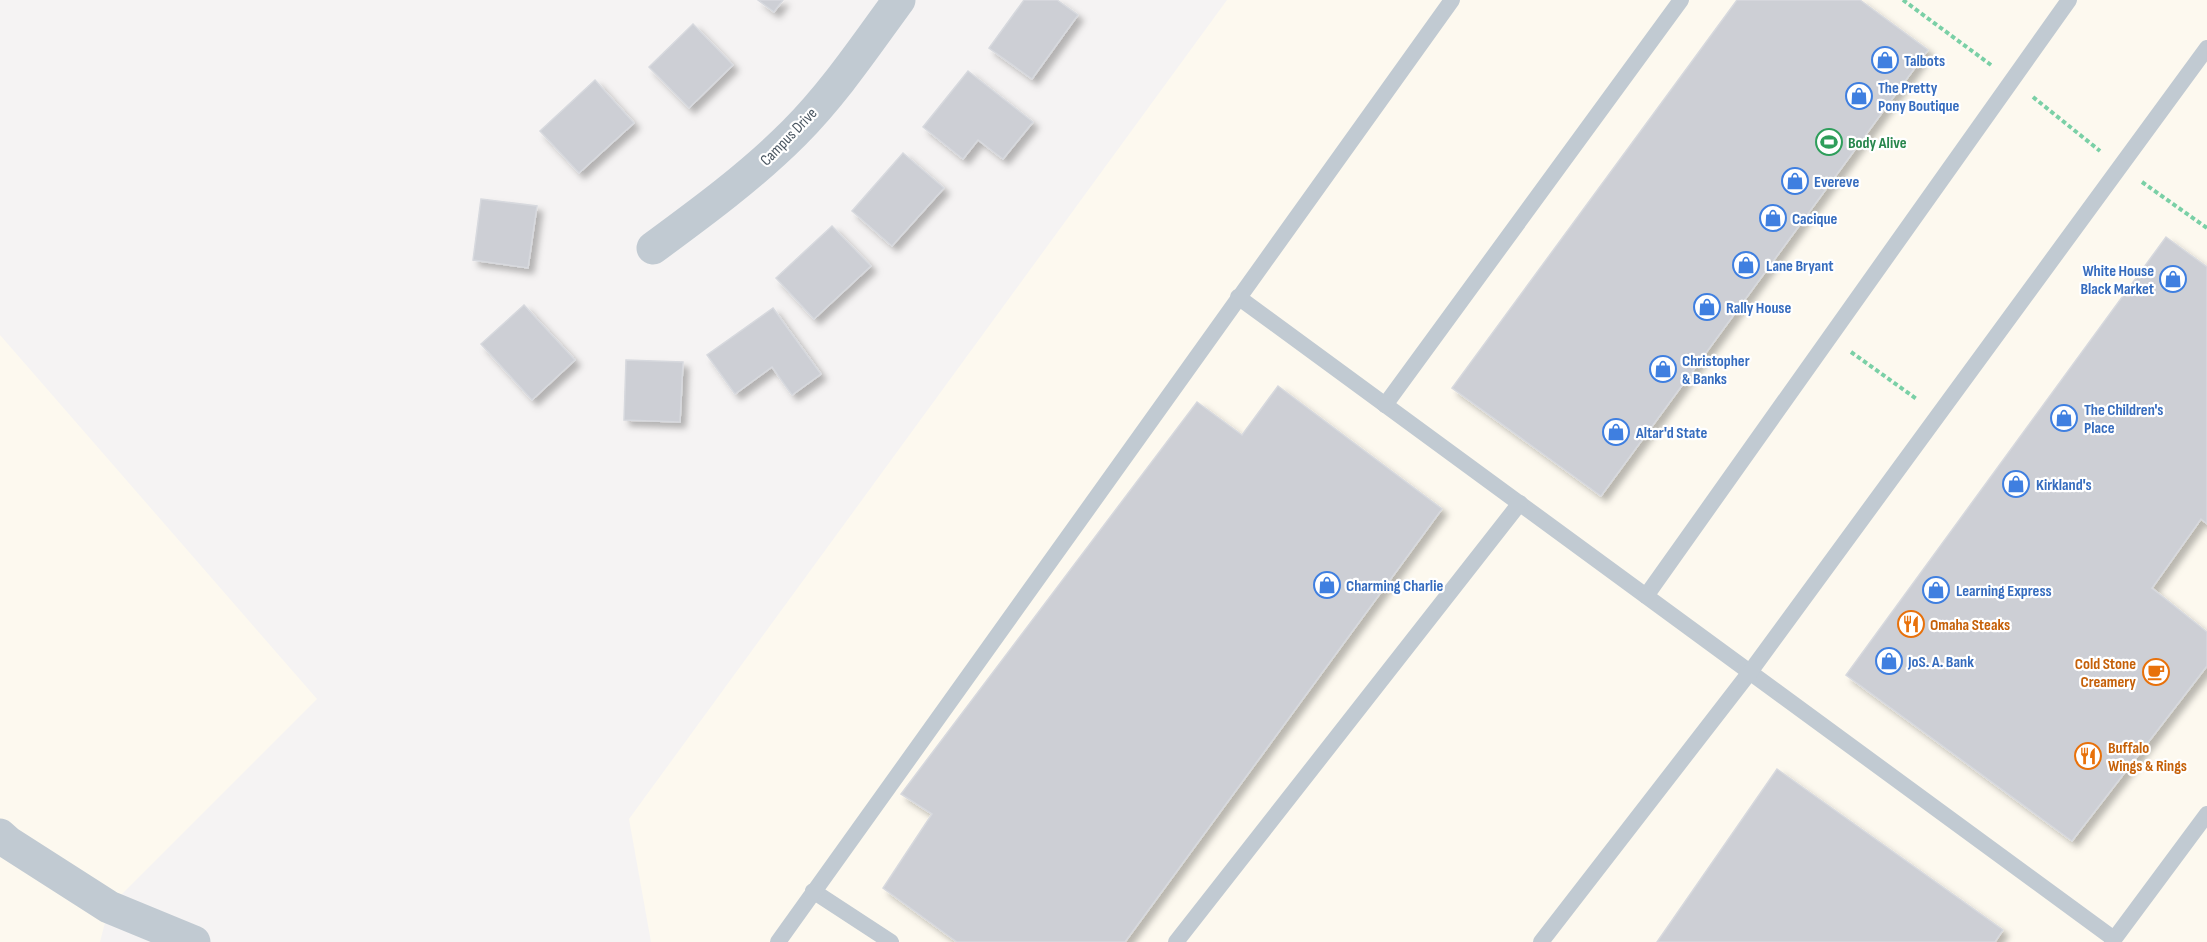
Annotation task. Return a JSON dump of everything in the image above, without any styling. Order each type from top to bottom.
[{"type":"street","name":"Campus Drive","points":[[653,248],[746,178],[796,131],[848,70],[899,0]]},
{"type":"street","points":[[0,835],[109,907],[194,942]]},
{"type":"lane","points":[[777,942],[1452,0]]},
{"type":"lane","points":[[1385,405],[1681,0]]},
{"type":"lane","points":[[1646,596],[2069,0]]},
{"type":"lane","points":[[1541,942],[1749,672],[2207,48]]},
{"type":"lane","points":[[1238,297],[2113,940],[2207,814]]},
{"type":"lane","points":[[1176,942],[1520,503]]},
{"type":"lane","points":[[813,891],[891,942]]},
{"type":"path","points":[[1903,0],[2012,80],[2120,167],[2207,228]]},
{"type":"path","points":[[1830,337],[1938,414]]},
{"type":"shaded area","points":[[1227,0],[2207,0],[2207,942],[651,942],[629,819]]},
{"type":"shaded area","points":[[0,335],[317,699],[109,907],[100,942],[0,942]]},
{"type":"building","points":[[758,0],[783,0],[774,12]]},
{"type":"building","points":[[1024,0],[1057,0],[1078,15],[1032,79],[989,48]]},
{"type":"building","points":[[1737,0],[1860,0],[1928,50],[1601,496],[1452,388]]},
{"type":"building","points":[[693,24],[733,65],[689,108],[649,67]]},
{"type":"building","points":[[968,71],[1033,122],[1003,159],[978,140],[963,159],[923,127]]},
{"type":"building","points":[[595,80],[634,123],[579,173],[540,131]]},
{"type":"building","points":[[903,153],[944,188],[892,246],[852,211]]},
{"type":"building","points":[[481,199],[537,206],[528,268],[473,260]]},
{"type":"building","points":[[832,226],[871,266],[814,319],[776,278]]},
{"type":"building","points":[[2166,237],[2207,267],[2207,524],[2201,519],[2152,588],[2207,632],[2207,666],[2072,841],[1846,675]]},
{"type":"building","points":[[524,305],[575,360],[532,400],[481,344]]},
{"type":"building","points":[[773,308],[821,374],[792,395],[772,367],[735,394],[707,355]]},
{"type":"building","points":[[626,360],[683,362],[680,422],[624,420]]},
{"type":"building","points":[[1278,386],[1442,509],[1125,942],[957,942],[883,888],[932,814],[901,794],[1197,402],[1242,435]]},
{"type":"building","points":[[1777,769],[2003,930],[1995,942],[1657,942]]},
{"type":"place","name":"Talbots","points":[[1885,60]]},
{"type":"place","name":"The Pretty Pony Boutique","points":[[1859,96]]},
{"type":"place","name":"Body Alive","points":[[1829,142]]},
{"type":"place","name":"Evereve","points":[[1795,181]]},
{"type":"place","name":"Cacique","points":[[1773,218]]},
{"type":"place","name":"Lane Bryant","points":[[1746,265]]},
{"type":"place","name":"White House Black Market","points":[[2173,279]]},
{"type":"place","name":"Rally House","points":[[1707,307]]},
{"type":"place","name":"Christopher & Banks","points":[[1663,369]]},
{"type":"place","name":"The Children's Place","points":[[2064,418]]},
{"type":"place","name":"Altar'd State","points":[[1616,432]]},
{"type":"place","name":"Kirkland's","points":[[2016,484]]},
{"type":"place","name":"Charming Charlie","points":[[1327,585]]},
{"type":"place","name":"Learning Express","points":[[1936,590]]},
{"type":"place","name":"Omaha Steaks","points":[[1911,624]]},
{"type":"place","name":"JoS. A. Bank","points":[[1889,661]]},
{"type":"place","name":"Cold Stone Creamery","points":[[2156,672]]},
{"type":"place","name":"Buffalo Wings & Rings","points":[[2088,756]]}]
